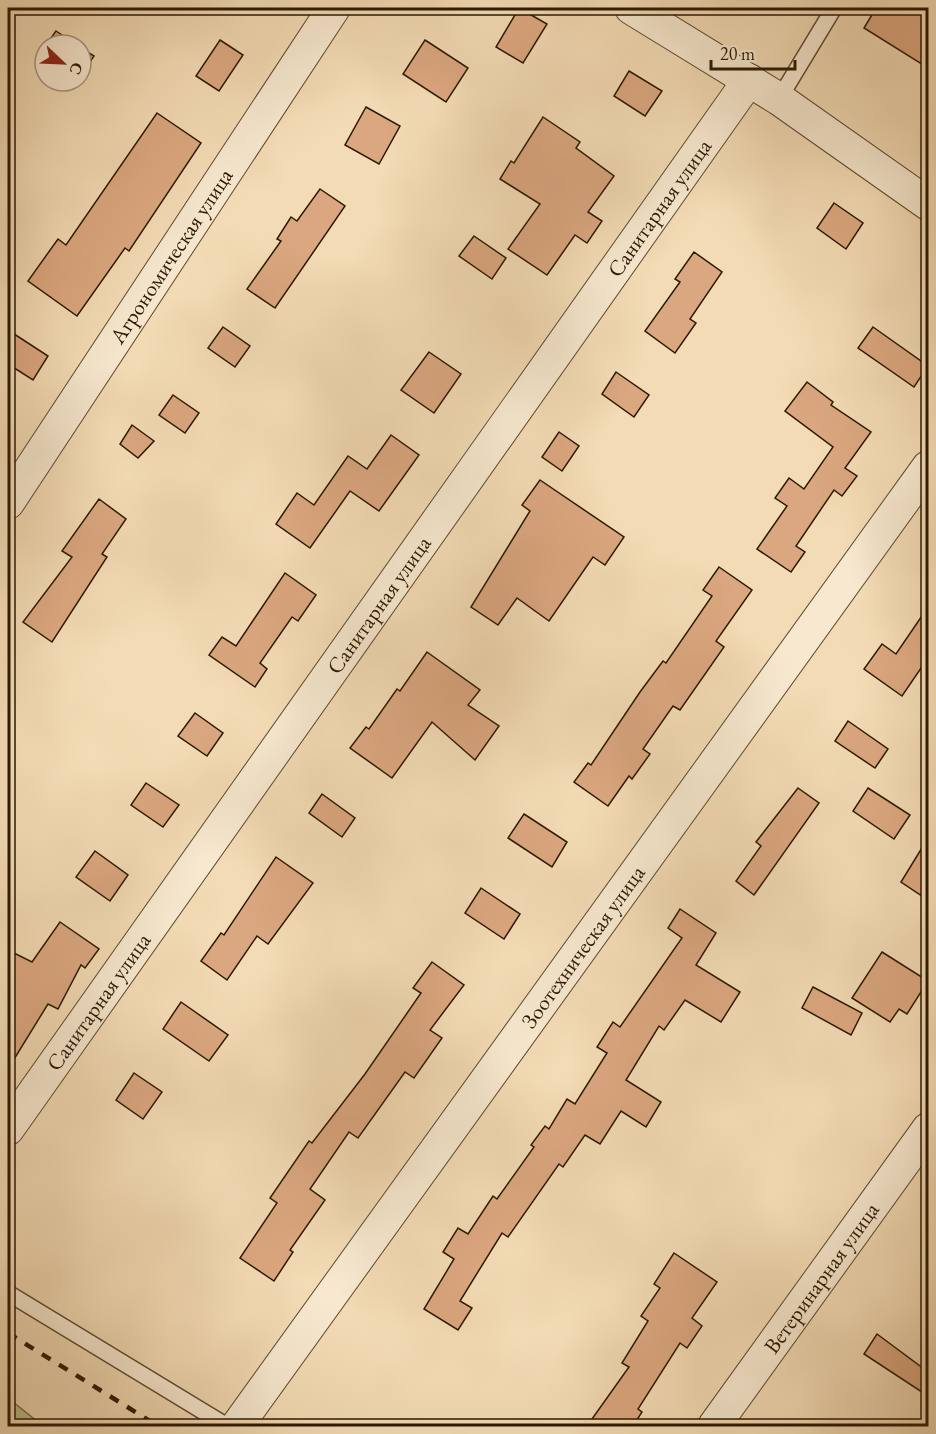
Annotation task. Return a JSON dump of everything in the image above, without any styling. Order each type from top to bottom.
[{"type":"street","name":"Агрономическая улица","points":[[8,504],[334,8]]},
{"type":"street","points":[[631,8],[779,99],[928,204]]},
{"type":"street","name":"Санитарная улица","points":[[8,1129],[749,80]]},
{"type":"street","name":"Зоотехническая улица","points":[[237,1426],[928,467]]},
{"type":"street","name":"Ветеринарная улица","points":[[714,1426],[928,1129]]},
{"type":"lane","points":[[779,99],[834,8]]},
{"type":"lane","points":[[8,1293],[227,1426]]},
{"type":"green space","points":[[8,1398],[43,1426],[8,1426]]},
{"type":"building","points":[[519,8],[547,24],[523,63],[496,47]]},
{"type":"building","points":[[876,8],[909,8],[928,19],[928,68],[864,28]]},
{"type":"building","points":[[220,40],[243,55],[219,91],[196,76]]},
{"type":"building","points":[[425,40],[468,68],[446,102],[403,74]]},
{"type":"building","points":[[629,71],[662,91],[645,116],[614,96]]},
{"type":"building","points":[[366,107],[400,126],[379,164],[345,145]]},
{"type":"building","points":[[157,113],[201,143],[129,251],[125,248],[77,316],[28,281],[58,239],[66,245]]},
{"type":"building","points":[[543,117],[580,142],[576,148],[614,176],[588,212],[602,221],[587,243],[575,235],[547,275],[508,249],[540,204],[500,179],[511,161],[514,163]]},
{"type":"building","points":[[320,189],[345,206],[275,308],[247,289],[281,241],[277,239],[291,217],[297,221]]},
{"type":"building","points":[[834,203],[863,223],[846,249],[817,228]]},
{"type":"building","points":[[474,236],[506,258],[492,279],[459,256]]},
{"type":"building","points":[[694,252],[722,272],[690,319],[696,323],[675,353],[645,331],[680,282],[675,279]]},
{"type":"building","points":[[223,327],[250,346],[235,367],[208,348]]},
{"type":"building","points":[[873,327],[928,366],[914,387],[858,348]]},
{"type":"building","points":[[8,330],[48,356],[33,380],[8,364]]},
{"type":"building","points":[[429,352],[461,374],[434,413],[401,390]]},
{"type":"building","points":[[616,372],[649,395],[634,417],[602,394]]},
{"type":"building","points":[[807,382],[833,402],[831,405],[871,432],[845,468],[857,476],[842,496],[834,490],[796,546],[805,552],[791,572],[757,549],[787,506],[775,498],[789,478],[804,489],[833,447],[785,411]]},
{"type":"building","points":[[173,395],[199,413],[185,433],[159,415]]},
{"type":"building","points":[[132,425],[154,441],[138,458],[120,444]]},
{"type":"building","points":[[559,432],[579,446],[562,471],[542,457]]},
{"type":"building","points":[[391,435],[419,455],[379,511],[350,491],[310,548],[276,524],[297,493],[314,505],[348,456],[367,469]]},
{"type":"building","points":[[540,480],[624,537],[605,565],[593,557],[549,621],[517,598],[498,625],[471,607],[530,511],[522,505]]},
{"type":"building","points":[[99,499],[126,519],[102,554],[107,557],[52,642],[23,622],[72,557],[62,551]]},
{"type":"building","points":[[719,567],[752,590],[716,641],[724,647],[680,710],[673,706],[643,749],[650,754],[632,779],[629,776],[608,806],[574,782],[588,763],[591,765],[640,692],[663,661],[666,663],[712,596],[703,590]]},
{"type":"building","points":[[285,573],[316,595],[298,621],[292,617],[260,663],[267,669],[255,687],[209,655],[222,637],[236,646]]},
{"type":"building","points":[[928,607],[928,658],[902,696],[864,669],[882,644],[896,654]]},
{"type":"building","points":[[427,652],[480,690],[468,705],[499,726],[475,760],[432,722],[392,778],[350,748],[366,727],[369,729],[397,689],[400,691]]},
{"type":"building","points":[[195,713],[223,733],[207,756],[178,736]]},
{"type":"building","points":[[848,721],[888,749],[875,768],[835,741]]},
{"type":"building","points":[[146,783],[179,805],[163,827],[131,805]]},
{"type":"building","points":[[798,788],[819,803],[754,895],[736,881],[761,846],[756,842]]},
{"type":"building","points":[[868,788],[910,815],[894,839],[853,811]]},
{"type":"building","points":[[322,794],[355,818],[342,837],[309,813]]},
{"type":"building","points":[[524,814],[567,842],[552,867],[508,838]]},
{"type":"building","points":[[928,838],[928,900],[901,882]]},
{"type":"building","points":[[95,851],[128,875],[110,901],[76,877]]},
{"type":"building","points":[[276,857],[313,883],[268,944],[257,936],[227,980],[201,961],[221,933],[224,935]]},
{"type":"building","points":[[481,888],[520,914],[504,939],[465,913]]},
{"type":"building","points":[[680,909],[716,933],[696,965],[740,992],[721,1022],[685,1000],[664,1030],[659,1026],[626,1080],[661,1102],[646,1127],[621,1111],[600,1144],[585,1135],[563,1167],[559,1164],[508,1237],[502,1233],[460,1301],[472,1308],[458,1330],[424,1309],[454,1259],[443,1252],[458,1228],[468,1234],[493,1196],[497,1199],[534,1147],[531,1145],[545,1126],[549,1129],[567,1099],[575,1104],[607,1053],[597,1047],[613,1022],[620,1027],[682,938],[668,928]]},
{"type":"building","points":[[60,922],[99,949],[85,968],[81,965],[58,1009],[48,1004],[8,1069],[8,950],[32,962]]},
{"type":"building","points":[[882,952],[928,981],[907,1014],[899,1009],[890,1022],[852,998]]},
{"type":"building","points":[[432,962],[464,985],[430,1030],[442,1038],[414,1078],[405,1072],[358,1138],[349,1132],[310,1189],[325,1200],[290,1250],[293,1252],[274,1281],[240,1258],[277,1203],[270,1198],[309,1141],[312,1143],[365,1074],[421,993],[413,988]]},
{"type":"building","points":[[813,987],[862,1013],[851,1035],[802,1008]]},
{"type":"building","points":[[181,1002],[228,1035],[209,1061],[163,1029]]},
{"type":"building","points":[[134,1073],[162,1092],[143,1119],[116,1100]]},
{"type":"building","points":[[674,1253],[717,1282],[692,1318],[702,1326],[687,1348],[680,1343],[638,1409],[642,1412],[633,1426],[587,1426],[629,1367],[622,1363],[648,1321],[641,1316],[660,1288],[654,1284]]},
{"type":"building","points":[[877,1334],[928,1372],[928,1396],[864,1354]]},
{"type":"railway","points":[[8,1333],[158,1426]]}]
